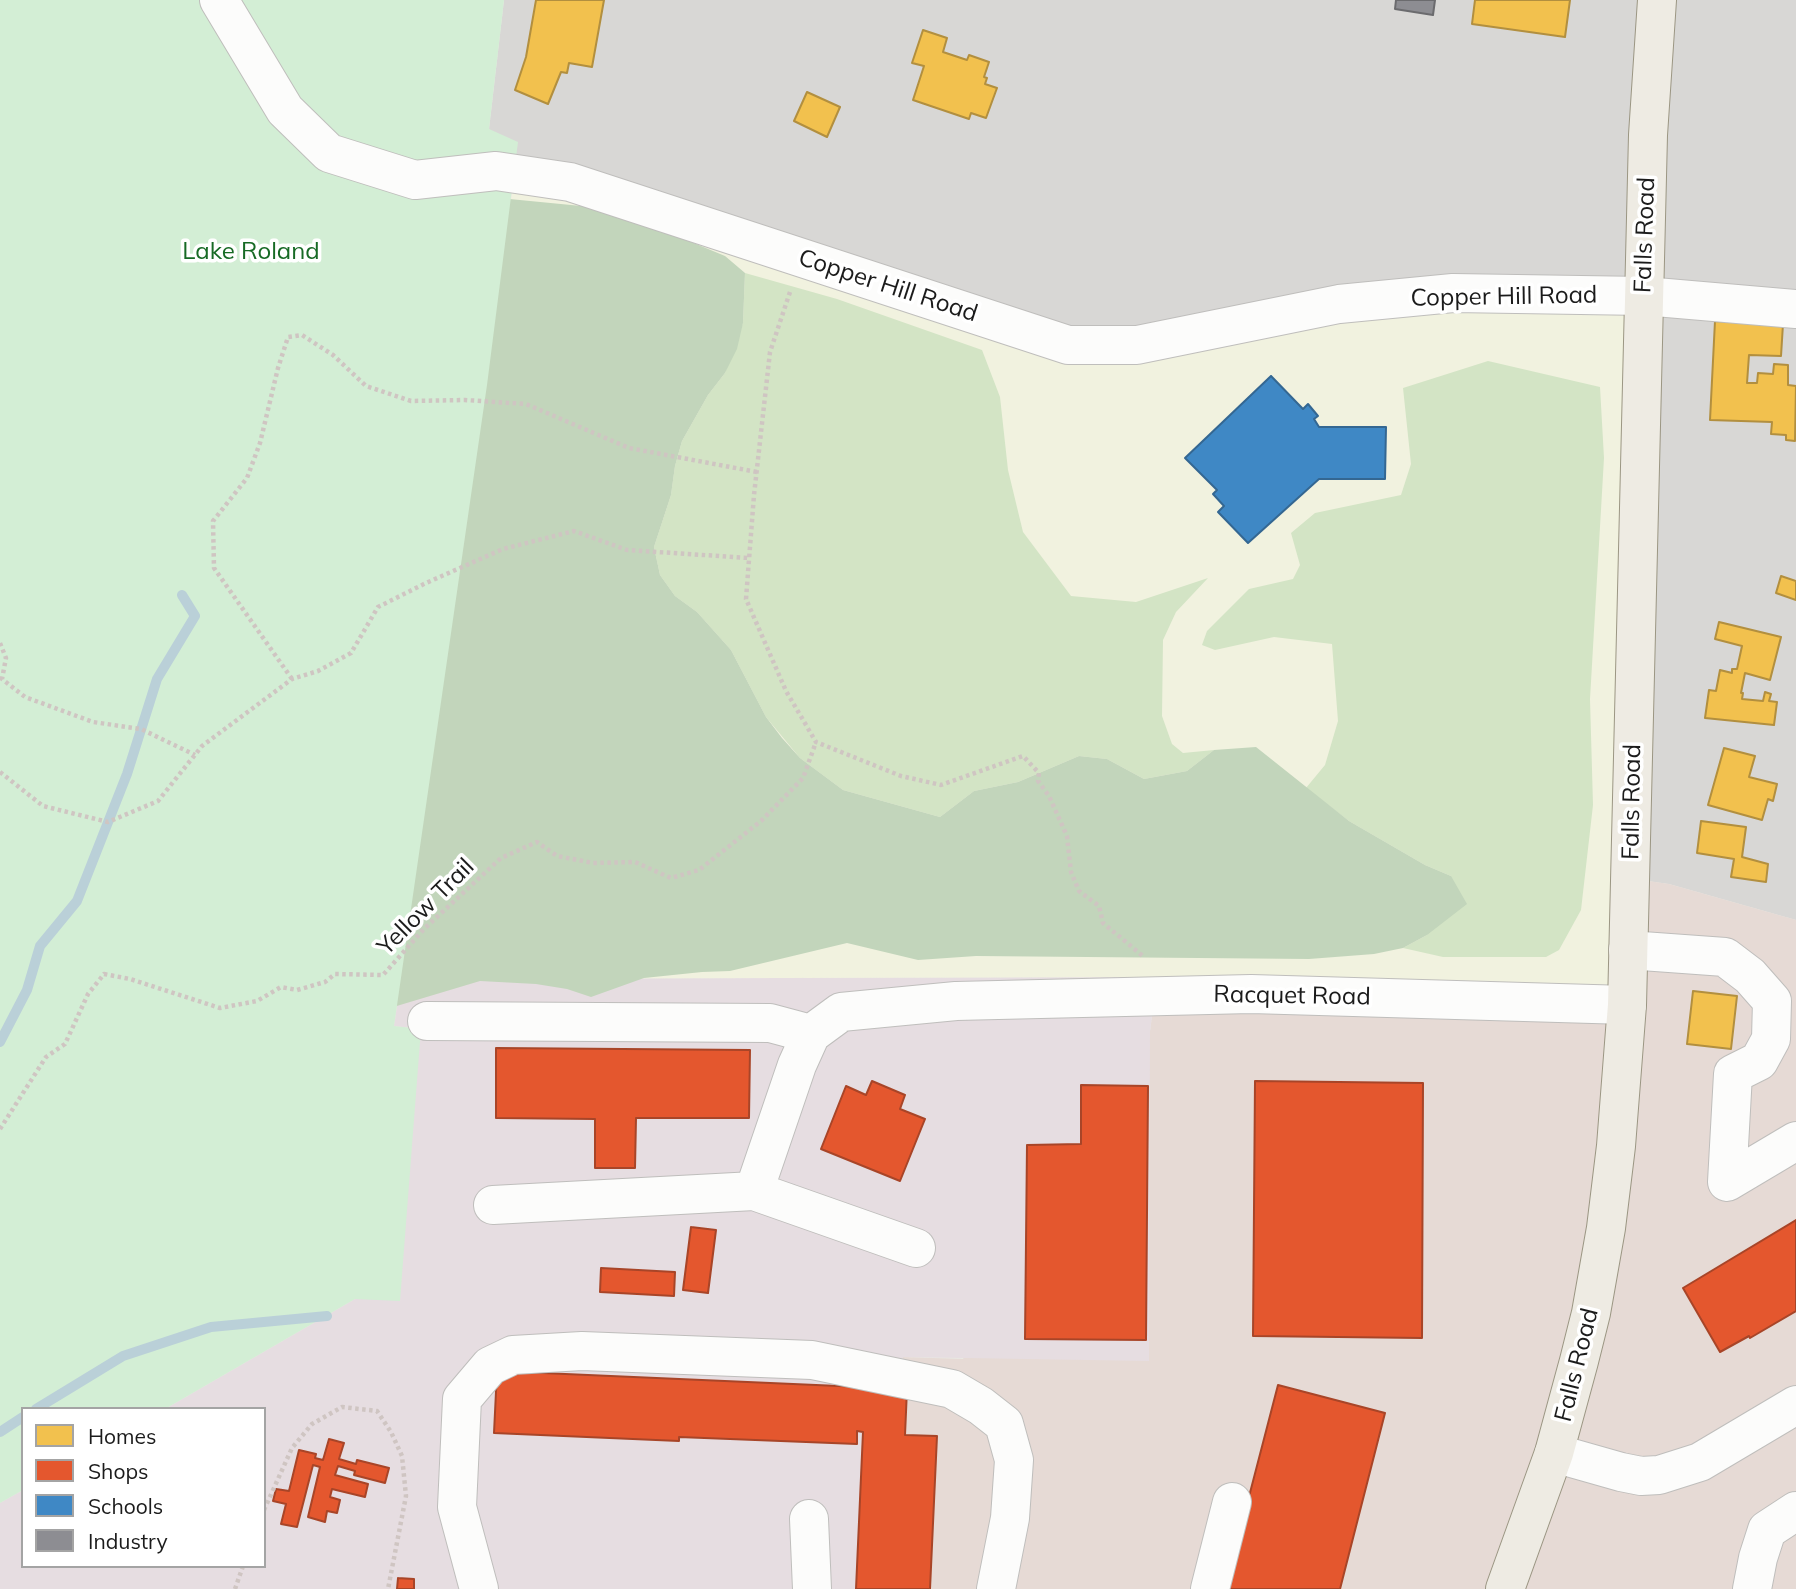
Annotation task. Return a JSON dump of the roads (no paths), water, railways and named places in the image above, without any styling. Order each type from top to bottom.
[{"type":"main road","name":"Falls Road","points":[[1505,1589],[1554,1453],[1591,1313],[1606,1228],[1616,1146],[1627,1005],[1648,135],[1657,0]]},
{"type":"street","name":"Copper Hill Road","points":[[219,0],[285,110],[329,153],[415,180],[495,171],[570,182],[1068,345],[1137,345],[1339,304],[1453,293],[1644,296],[1796,309]]},
{"type":"street","points":[[1628,950],[1725,957],[1750,976],[1772,1001],[1771,1039],[1759,1061],[1733,1074],[1727,1182],[1796,1141]]},
{"type":"street","name":"Racquet Road","points":[[811,1034],[841,1012],[956,1001],[1251,994],[1627,1005]]},
{"type":"street","points":[[427,1021],[770,1023],[811,1034],[797,1065],[754,1191]]},
{"type":"street","points":[[493,1205],[754,1191],[916,1248]]},
{"type":"street","points":[[479,1589],[457,1507],[462,1399],[490,1366],[513,1355],[582,1351],[812,1360],[952,1389],[1004,1424],[1014,1460],[1010,1518],[996,1589]]},
{"type":"street","points":[[1554,1453],[1620,1472],[1641,1476],[1659,1475],[1700,1462],[1796,1405]]},
{"type":"street","points":[[1210,1589],[1232,1502]]},
{"type":"street","points":[[1752,1589],[1767,1530],[1796,1511]]},
{"type":"street","points":[[809,1519],[812,1589]]},
{"type":"waterway","points":[[0,1042],[27,990],[40,946],[77,901],[127,774],[157,679],[195,616],[182,595]]},
{"type":"waterway","points":[[39,1407],[123,1356],[211,1327],[327,1316]]},
{"type":"waterway","points":[[0,1432],[21,1418]]},
{"type":"park label","name":"Lake Roland","points":[[251,252]]}]
